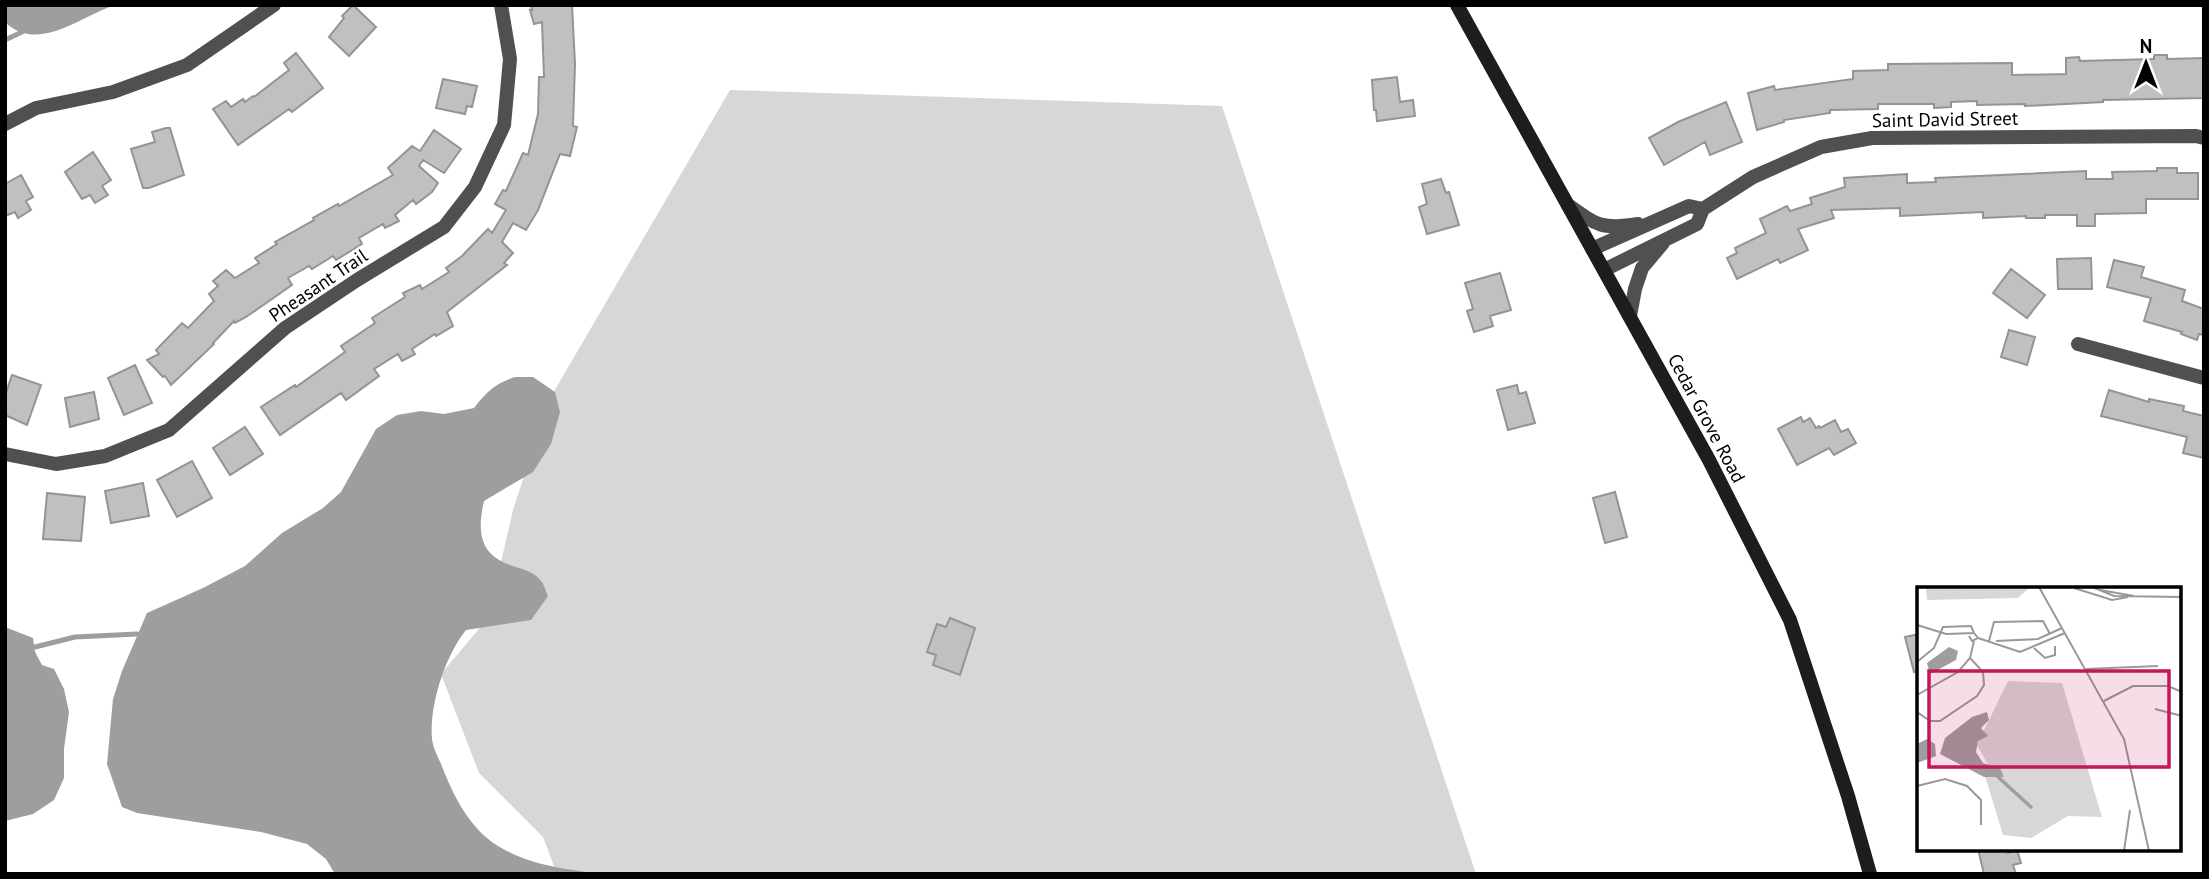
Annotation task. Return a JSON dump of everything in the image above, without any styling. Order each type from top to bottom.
[{"type":"main road","name":"Cedar Grove Road","points":[[1457,5],[1709,460],[1790,620],[1848,796],[1870,874]]},
{"type":"street","points":[[5,124],[36,108],[113,92],[187,65],[274,5]]},
{"type":"street","name":"Pheasant Trail","points":[[5,454],[56,464],[105,456],[169,430],[285,328],[444,227],[475,187],[504,125],[510,59],[501,5]]},
{"type":"street","name":"Saint David Street","points":[[1604,270],[1697,224],[1703,209],[1753,177],[1821,146],[1872,138],[2196,135],[2204,138]]},
{"type":"street","points":[[1568,205],[1596,224],[1607,227],[1656,221]]},
{"type":"street","name":"Saint David Street","points":[[1592,249],[1689,206],[1703,209]]},
{"type":"street","points":[[1630,316],[1634,289],[1642,268],[1665,240]]},
{"type":"street","points":[[2078,344],[2204,378]]},
{"type":"shaded area","points":[[5,5],[115,5],[60,30],[31,34],[18,31],[5,22]]},
{"type":"shaded area","points":[[730,90],[1222,106],[1476,874],[557,874],[543,837],[479,773],[441,674],[488,618],[513,510],[549,400]]},
{"type":"shaded area","points":[[515,377],[533,377],[555,392],[560,412],[551,444],[533,472],[484,501],[481,532],[487,549],[493,556],[535,575],[542,582],[548,596],[531,620],[466,630],[451,653],[440,682],[433,712],[433,742],[457,799],[470,820],[488,839],[522,858],[559,868],[599,874],[335,874],[326,859],[307,844],[261,832],[137,813],[122,807],[107,764],[113,699],[147,613],[245,566],[282,533],[323,508],[341,492],[376,429],[397,415],[421,411],[444,414],[474,408],[492,389]]},
{"type":"shaded area","points":[[5,627],[33,638],[35,652],[42,665],[54,669],[64,689],[69,712],[64,749],[64,778],[54,800],[33,814],[5,821]]},
{"type":"building","points":[[353,5],[376,27],[349,56],[329,37],[344,18],[342,16]]},
{"type":"building","points":[[531,5],[572,5],[575,64],[573,126],[577,127],[570,156],[560,154],[538,210],[526,230],[513,223],[502,242],[513,253],[504,263],[507,265],[447,312],[453,326],[412,349],[415,354],[402,361],[398,354],[374,369],[379,376],[346,400],[341,393],[280,435],[261,407],[295,385],[296,387],[345,352],[341,346],[375,323],[372,318],[405,297],[403,293],[420,285],[422,289],[449,272],[446,268],[488,229],[492,233],[506,210],[495,204],[503,190],[506,191],[523,153],[528,155],[538,114],[539,77],[544,77],[542,22],[534,24]]},
{"type":"building","points":[[296,53],[323,88],[292,112],[289,109],[238,145],[213,109],[226,101],[231,107],[243,99],[245,102],[254,97],[289,70],[284,63]]},
{"type":"building","points":[[2154,55],[2167,55],[2167,59],[2204,58],[2204,98],[2103,100],[2025,106],[1977,105],[1977,101],[1951,102],[1951,107],[1934,108],[1934,104],[1878,104],[1878,109],[1830,110],[1830,113],[1784,120],[1757,130],[1748,93],[1774,86],[1775,90],[1853,79],[1853,71],[1888,70],[1888,64],[2012,63],[2012,75],[2066,74],[2066,58],[2079,57],[2080,61],[2154,59]]},
{"type":"building","points":[[1397,77],[1400,102],[1413,100],[1415,116],[1377,121],[1372,80]]},
{"type":"building","points":[[443,79],[477,86],[472,107],[467,106],[465,114],[436,108]]},
{"type":"building","points":[[1726,102],[1742,142],[1710,155],[1705,142],[1664,165],[1649,138],[1678,122]]},
{"type":"building","points":[[170,128],[184,175],[143,188],[131,149],[155,142],[152,132]]},
{"type":"building","points":[[434,130],[461,149],[444,173],[423,160],[419,166],[438,183],[432,192],[416,204],[413,200],[395,215],[399,221],[385,228],[383,224],[359,238],[362,244],[336,260],[333,256],[312,269],[309,266],[288,278],[292,285],[246,317],[235,323],[234,321],[171,385],[147,360],[159,354],[156,350],[182,323],[188,328],[214,301],[209,294],[218,286],[213,281],[226,270],[235,278],[259,263],[255,258],[277,244],[275,242],[314,220],[313,218],[393,175],[388,168],[412,146],[420,151]]},
{"type":"building","points":[[93,152],[111,180],[102,186],[108,195],[95,203],[90,195],[82,199],[65,172]]},
{"type":"building","points":[[2157,168],[2177,168],[2177,173],[2198,173],[2198,199],[2146,199],[2146,213],[2095,214],[2095,226],[2077,226],[2077,215],[1983,218],[1983,212],[1900,216],[1900,208],[1831,210],[1834,218],[1798,229],[1808,250],[1780,263],[1778,259],[1737,279],[1727,258],[1737,253],[1735,248],[1766,233],[1760,219],[1787,206],[1790,211],[1812,204],[1810,198],[1845,187],[1844,178],[1907,174],[1907,183],[1936,182],[1935,178],[2086,171],[2086,179],[2113,179],[2112,172],[2157,171]]},
{"type":"building","points":[[21,175],[33,197],[26,201],[31,210],[18,218],[15,212],[5,216],[5,184]]},
{"type":"building","points":[[1441,179],[1446,193],[1449,192],[1459,225],[1427,234],[1419,207],[1427,204],[1422,184]]},
{"type":"building","points":[[2091,258],[2092,289],[2058,289],[2057,259]]},
{"type":"building","points":[[2114,260],[2144,267],[2141,277],[2185,290],[2182,301],[2204,309],[2204,335],[2199,334],[2197,340],[2181,334],[2182,332],[2144,321],[2151,298],[2107,287]]},
{"type":"building","points":[[2011,269],[2045,295],[2027,318],[1993,293]]},
{"type":"building","points":[[1500,273],[1511,310],[1490,316],[1493,326],[1474,332],[1467,311],[1473,309],[1465,283]]},
{"type":"building","points":[[2009,330],[2035,337],[2027,365],[2001,357]]},
{"type":"building","points":[[135,365],[152,403],[124,415],[108,378]]},
{"type":"building","points":[[12,375],[41,385],[27,425],[5,415],[5,396]]},
{"type":"building","points":[[1517,385],[1519,394],[1526,392],[1535,423],[1508,430],[1497,390]]},
{"type":"building","points":[[2109,390],[2149,402],[2149,399],[2184,406],[2183,411],[2204,416],[2204,458],[2183,453],[2187,437],[2101,416]]},
{"type":"building","points":[[94,392],[99,419],[70,427],[65,398]]},
{"type":"building","points":[[1801,417],[1803,422],[1810,418],[1816,428],[1835,420],[1841,432],[1848,429],[1856,443],[1834,455],[1829,448],[1797,465],[1778,429]]},
{"type":"building","points":[[245,427],[263,454],[230,475],[213,448]]},
{"type":"building","points":[[192,461],[212,498],[177,517],[157,480]]},
{"type":"building","points":[[143,483],[149,516],[111,523],[105,491]]},
{"type":"building","points":[[1615,492],[1627,537],[1605,543],[1593,498]]},
{"type":"building","points":[[47,493],[85,497],[81,541],[43,539]]},
{"type":"building","points":[[950,618],[975,628],[960,675],[933,665],[936,655],[927,652],[937,624],[946,627]]},
{"type":"building","points":[[1917,634],[1917,671],[1914,672],[1905,637]]},
{"type":"building","points":[[1978,851],[2017,851],[2021,863],[2013,865],[2016,874],[1984,874]]},
{"type":"waterway","points":[[5,40],[22,32]]},
{"type":"waterway","points":[[35,647],[75,637],[137,634]]}]
